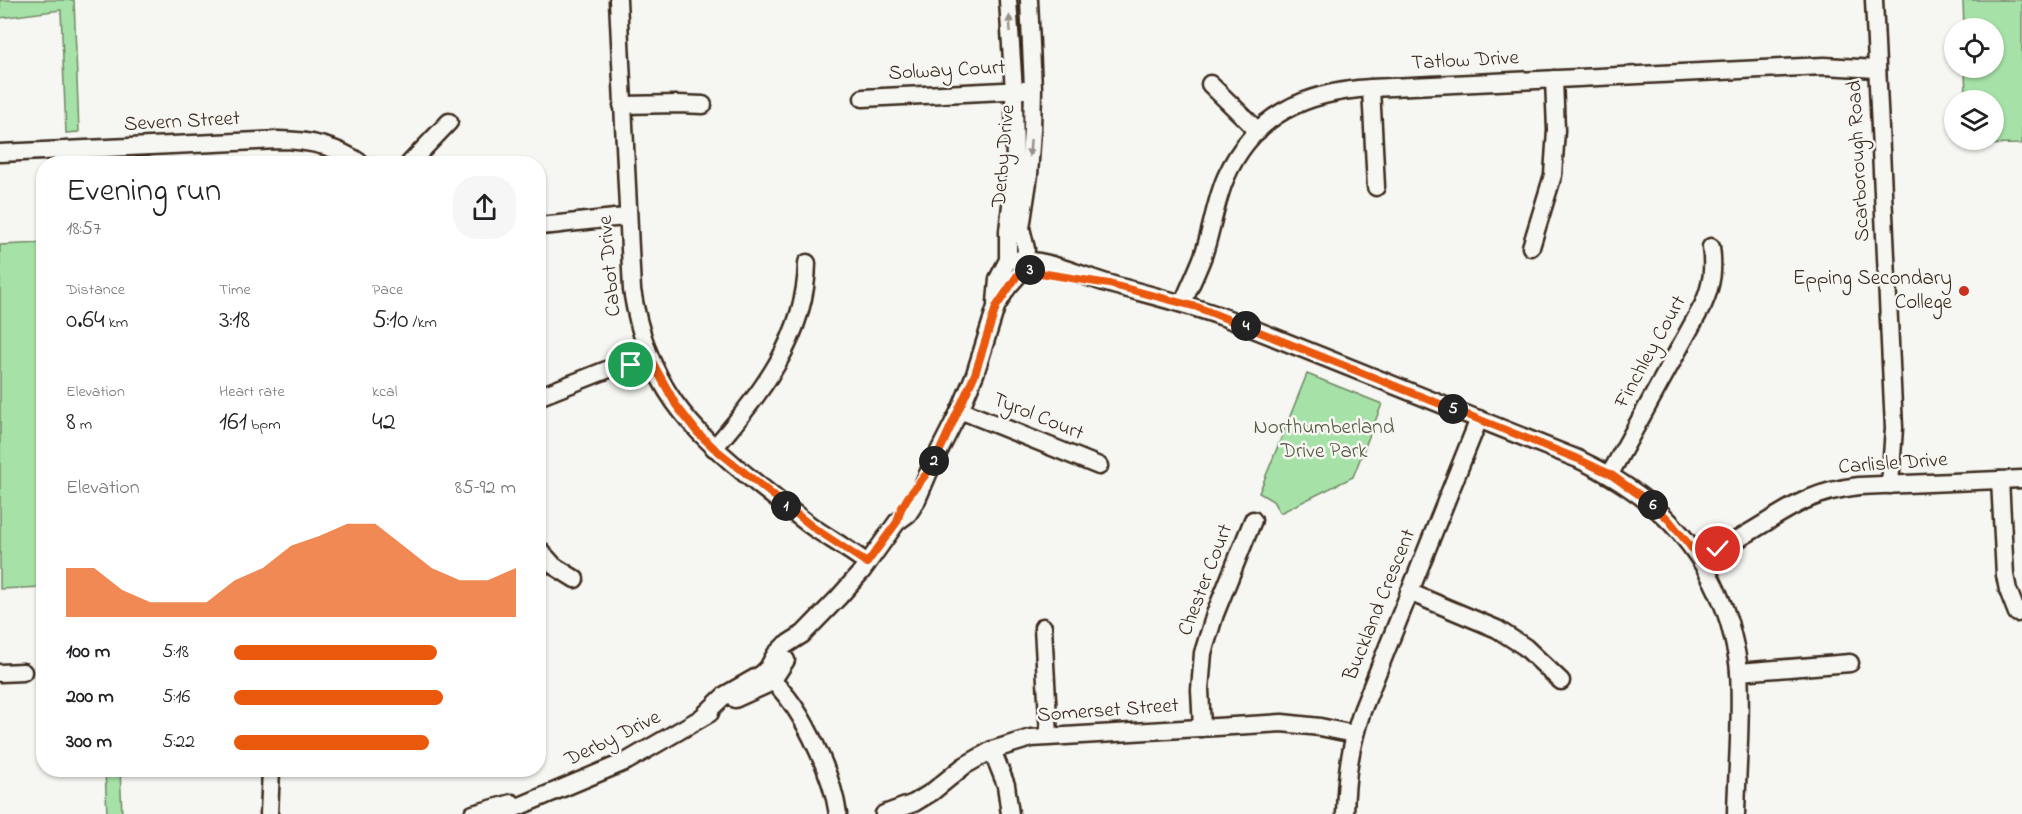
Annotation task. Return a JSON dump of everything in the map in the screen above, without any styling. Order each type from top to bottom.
[{"type":"street","name":"Cabot Drive","points":[[618,0],[632,290],[639,329],[648,354],[676,405],[697,432],[864,567]]},
{"type":"street","name":"Derby Drive","points":[[1008,0],[1014,91],[1015,170],[1008,231],[1019,262]]},
{"type":"street","name":"Derby Drive","points":[[1019,262],[1026,249],[1022,237],[1021,219],[1029,175],[1033,89],[1029,0]]},
{"type":"street","name":"Scarborough Road","points":[[1874,0],[1897,484]]},
{"type":"street","name":"Tatlow Drive","points":[[1190,305],[1226,177],[1243,148],[1258,131],[1272,118],[1300,101],[1331,91],[1371,88],[1877,64]]},
{"type":"street","points":[[1531,247],[1553,175],[1556,130],[1554,79]]},
{"type":"street","points":[[1210,84],[1258,131]]},
{"type":"street","points":[[1371,88],[1376,187]]},
{"type":"street","name":"Solway Court","points":[[863,98],[1033,89]]},
{"type":"street","points":[[622,105],[703,105]]},
{"type":"street","points":[[417,156],[449,122]]},
{"type":"street","name":"Severn Street","points":[[0,153],[286,140],[329,147],[346,156]]},
{"type":"street","points":[[546,226],[575,224],[596,226],[628,221]]},
{"type":"street","name":"Finchley Court","points":[[1610,474],[1703,305],[1712,282],[1711,247]]},
{"type":"street","points":[[838,814],[832,784],[813,743],[778,705],[767,680],[784,646],[803,633],[838,598],[864,567],[897,522],[908,497],[931,468],[960,410],[975,374],[996,307],[1019,262],[1068,270],[1109,284],[1190,305],[1479,419],[1610,474],[1648,501],[1668,519],[1702,563],[1725,609],[1737,653],[1739,672],[1737,814]]},
{"type":"street","points":[[714,448],[758,394],[780,358],[804,302],[807,263]]},
{"type":"street","points":[[546,395],[648,354]]},
{"type":"street","name":"Tyrol Court","points":[[960,410],[1099,466]]},
{"type":"street","name":"Buckland Crescent","points":[[1345,814],[1347,772],[1354,734],[1479,419]]},
{"type":"street","name":"Carlisle Drive","points":[[1702,563],[1794,504],[1835,489],[2022,479]]},
{"type":"street","points":[[2000,480],[2005,575],[2017,613]]},
{"type":"street","name":"Chester Court","points":[[1202,728],[1200,669],[1205,645],[1253,520]]},
{"type":"street","points":[[546,557],[554,566],[575,579]]},
{"type":"street","points":[[1409,592],[1497,628],[1525,647],[1561,681]]},
{"type":"street","points":[[1043,627],[1049,736]]},
{"type":"street","points":[[1739,672],[1850,663]]},
{"type":"street","points":[[0,673],[23,672]]},
{"type":"street","name":"Derby Drive","points":[[501,814],[627,761],[767,680]]},
{"type":"street","name":"Somerset Street","points":[[884,814],[914,803],[932,792],[964,766],[992,750],[1016,742],[1049,736],[1299,723],[1354,734]]},
{"type":"street","points":[[992,750],[1006,785],[1010,814]]},
{"type":"street","points":[[269,814],[271,777]]},
{"type":"street","points":[[272,777],[278,814]]},
{"type":"street","name":"Derby Drive","points":[[473,814],[543,796]]},
{"type":"green space","points":[[0,0],[74,0],[79,132],[66,133],[61,10],[0,18]]},
{"type":"green space","points":[[1963,0],[2022,0],[2022,144],[2004,144],[2004,90],[1966,90],[1965,78],[2004,78],[2004,18],[1964,18]]},
{"type":"green space","points":[[36,243],[36,587],[0,589],[0,245]]},
{"type":"green space","name":"Northumberland Drive Park","points":[[1307,374],[1382,404],[1353,477],[1280,513],[1273,501],[1259,493]]},
{"type":"green space","points":[[105,777],[120,777],[122,814],[107,814]]},
{"type":"place","name":"Epping Secondary College","points":[[1964,291]]},
{"type":"route","points":[[631,365],[650,358],[664,387],[697,432],[814,528],[867,563],[897,522],[908,497],[931,468],[975,374],[996,307],[1023,267],[1034,272],[1067,279],[1109,284],[1197,307],[1544,445],[1610,474],[1632,489],[1668,519],[1699,557],[1718,549]]}]
